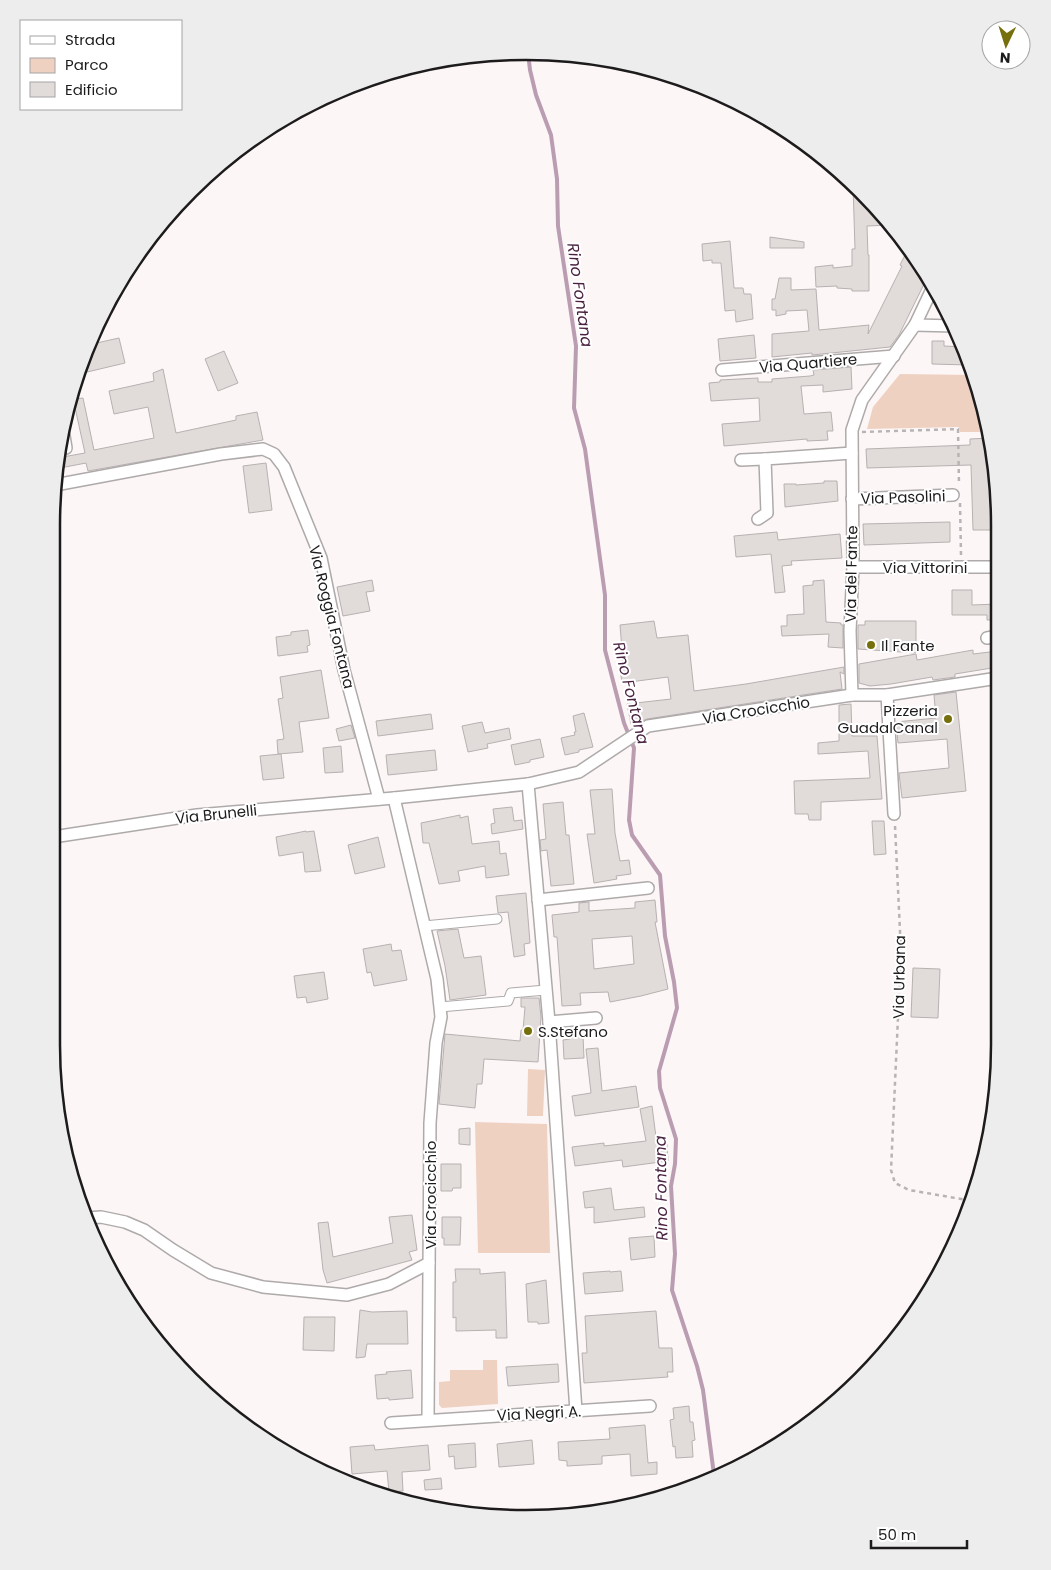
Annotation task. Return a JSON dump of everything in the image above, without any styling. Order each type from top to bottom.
[{"type":"street","name":"Via del Fante","points":[[852,695],[850,631],[853,567],[852,432],[862,400],[915,325],[930,294]]},
{"type":"street","points":[[915,325],[946,326]]},
{"type":"street","name":"Via Quartiere","points":[[722,370],[894,356]]},
{"type":"street","name":"Via Roggia Fontana","points":[[62,484],[221,454],[263,449],[274,454],[284,467],[321,558],[344,670],[379,799]]},
{"type":"street","points":[[741,460],[852,453]]},
{"type":"street","points":[[758,519],[767,513],[765,459]]},
{"type":"street","name":"Via Pasolini","points":[[852,498],[957,494]]},
{"type":"street","name":"Via Vittorini","points":[[853,567],[991,567]]},
{"type":"street","name":"Via Crocicchio","points":[[379,799],[528,784],[579,772],[648,726],[852,695],[887,695],[991,679]]},
{"type":"street","points":[[887,695],[894,814]]},
{"type":"street","points":[[528,784],[549,1022],[576,1410]]},
{"type":"street","name":"Via Crocicchio","points":[[93,1218],[101,1217],[125,1222],[144,1230],[211,1273],[264,1287],[346,1295],[389,1284],[429,1264],[430,1123],[436,1043],[441,1017],[437,979],[394,798]]},
{"type":"street","name":"Via Brunelli","points":[[60,836],[197,815],[379,799]]},
{"type":"street","points":[[538,900],[648,888]]},
{"type":"street","points":[[424,926],[497,919]]},
{"type":"street","points":[[440,1007],[508,1001],[511,993],[546,990]]},
{"type":"street","points":[[549,1022],[596,1018]]},
{"type":"street","points":[[428,1419],[429,1264]]},
{"type":"street","name":"Via Negri A.","points":[[391,1422],[650,1406]]},
{"type":"path","points":[[852,432],[958,429],[957,494],[961,567]]},
{"type":"path","name":"Via Urbana","points":[[894,814],[901,952],[891,1170],[895,1183],[909,1190],[964,1200]]},
{"type":"green space","points":[[900,374],[966,375],[981,432],[960,432],[959,427],[867,429],[873,407]]},
{"type":"green space","points":[[528,1069],[545,1070],[543,1116],[527,1116]]},
{"type":"green space","points":[[475,1122],[547,1124],[550,1253],[478,1253]]},
{"type":"green space","points":[[483,1360],[497,1360],[498,1404],[442,1408],[439,1405],[439,1382],[450,1381],[450,1370],[483,1370]]},
{"type":"building","points":[[853,195],[881,225],[867,226],[869,291],[852,291],[852,289],[837,288],[837,286],[816,287],[815,267],[833,265],[833,268],[852,266],[852,249],[855,249]]},
{"type":"building","points":[[770,237],[804,242],[804,248],[770,248]]},
{"type":"building","points":[[730,241],[734,288],[743,288],[744,294],[751,294],[753,319],[736,322],[735,310],[725,311],[721,263],[712,263],[712,260],[703,261],[702,244]]},
{"type":"building","points":[[905,256],[924,285],[899,335],[890,347],[772,357],[772,334],[809,331],[807,310],[786,311],[786,314],[776,316],[776,310],[772,310],[772,299],[775,299],[779,278],[791,278],[791,290],[816,289],[819,330],[869,325],[868,334],[902,266],[900,265]]},
{"type":"building","points":[[754,335],[756,358],[720,361],[718,339]]},
{"type":"building","points":[[119,338],[125,363],[86,372],[97,343]]},
{"type":"building","points":[[932,341],[944,341],[944,346],[956,347],[962,365],[932,364]]},
{"type":"building","points":[[224,351],[238,383],[218,391],[205,359]]},
{"type":"building","points":[[851,367],[852,389],[823,392],[823,385],[801,386],[804,414],[831,412],[833,431],[827,431],[828,440],[807,441],[807,439],[724,446],[722,424],[760,421],[759,398],[711,401],[709,383],[720,382],[720,380],[758,378],[758,382],[772,382],[772,379],[814,375],[813,370]]},
{"type":"building","points":[[163,369],[176,433],[236,420],[236,416],[257,412],[263,440],[88,471],[86,463],[64,467],[65,456],[85,453],[75,408],[78,399],[83,398],[94,450],[154,438],[148,407],[114,414],[109,391],[154,381],[153,373]]},
{"type":"building","points":[[983,438],[990,495],[991,530],[973,530],[971,465],[867,468],[866,449],[970,445],[970,439]]},
{"type":"building","points":[[266,463],[272,510],[249,513],[243,466]]},
{"type":"building","points":[[824,481],[837,481],[838,501],[785,507],[784,484],[824,483]]},
{"type":"building","points":[[950,522],[950,542],[864,545],[863,524]]},
{"type":"building","points":[[777,532],[778,540],[840,534],[842,558],[791,561],[792,565],[782,566],[785,592],[775,593],[771,554],[736,557],[734,536]]},
{"type":"building","points":[[372,580],[374,591],[366,592],[370,611],[343,616],[337,587]]},
{"type":"building","points":[[824,580],[826,622],[841,623],[843,625],[843,648],[828,647],[829,634],[782,636],[781,626],[787,626],[787,615],[804,614],[803,586],[813,585],[813,581]]},
{"type":"building","points":[[952,590],[972,590],[972,605],[991,604],[991,620],[987,620],[987,615],[952,615]]},
{"type":"building","points":[[654,621],[657,638],[688,635],[694,691],[844,667],[844,674],[840,672],[842,689],[647,719],[631,724],[627,704],[671,699],[668,677],[622,683],[619,662],[623,662],[620,625]]},
{"type":"building","points":[[865,621],[916,621],[916,653],[858,649],[858,625],[865,625]]},
{"type":"building","points":[[308,630],[310,645],[307,646],[308,652],[278,656],[276,637],[291,635],[291,632]]},
{"type":"building","points":[[973,650],[973,654],[991,652],[991,668],[955,674],[955,677],[933,680],[932,677],[870,686],[859,683],[859,664],[916,654],[917,660]]},
{"type":"building","points":[[321,670],[329,718],[299,722],[303,752],[278,754],[277,740],[284,739],[278,699],[283,698],[280,677]]},
{"type":"building","points":[[956,692],[966,791],[902,798],[899,773],[949,768],[947,739],[898,743],[896,722],[936,718],[934,695]]},
{"type":"building","points":[[851,704],[852,736],[877,736],[882,799],[821,802],[821,820],[809,820],[808,814],[795,814],[794,781],[870,778],[868,751],[818,754],[818,743],[839,741],[839,705]]},
{"type":"building","points":[[584,713],[593,747],[565,755],[561,738],[575,735],[573,716]]},
{"type":"building","points":[[431,714],[433,729],[378,736],[376,721]]},
{"type":"building","points":[[482,722],[485,733],[509,728],[511,739],[487,744],[488,748],[468,752],[462,726]]},
{"type":"building","points":[[351,725],[355,738],[339,741],[336,729]]},
{"type":"building","points":[[540,739],[544,757],[515,765],[511,745]]},
{"type":"building","points":[[341,746],[343,772],[325,773],[323,748]]},
{"type":"building","points":[[435,750],[437,770],[388,775],[386,755]]},
{"type":"building","points":[[281,754],[284,778],[263,780],[260,756]]},
{"type":"building","points":[[612,789],[615,833],[620,861],[629,860],[631,874],[616,876],[617,879],[594,883],[587,834],[595,834],[590,790]]},
{"type":"building","points":[[563,802],[566,835],[569,835],[574,884],[551,886],[547,850],[541,851],[540,840],[546,839],[543,804]]},
{"type":"building","points":[[512,807],[514,821],[522,820],[523,829],[492,834],[491,824],[495,823],[493,809]]},
{"type":"building","points":[[460,815],[460,818],[468,816],[472,844],[499,841],[500,854],[506,853],[509,875],[486,878],[485,866],[458,871],[460,881],[439,884],[429,843],[423,843],[421,823]]},
{"type":"building","points":[[872,821],[884,821],[886,854],[874,855]]},
{"type":"building","points":[[314,831],[321,871],[305,872],[303,852],[279,856],[276,837]]},
{"type":"building","points":[[378,837],[385,867],[355,874],[348,845]]},
{"type":"building","points":[[526,893],[530,943],[524,944],[525,955],[514,957],[508,912],[498,913],[496,896]]},
{"type":"building","points":[[655,900],[657,922],[655,922],[668,989],[610,1002],[608,992],[580,993],[581,1005],[562,1006],[557,937],[554,937],[552,915],[579,912],[579,903],[589,902],[589,911],[635,908],[635,902]],"holes":[[[632,936],[634,964],[594,969],[592,939]]]},
{"type":"building","points":[[458,929],[464,958],[481,956],[486,995],[450,1000],[437,931]]},
{"type":"building","points":[[391,944],[392,951],[401,950],[407,980],[374,986],[371,972],[367,973],[363,949]]},
{"type":"building","points":[[913,968],[940,969],[938,1018],[911,1017]]},
{"type":"building","points":[[324,972],[328,999],[307,1003],[306,997],[297,998],[294,976]]},
{"type":"building","points":[[521,998],[539,998],[541,1017],[538,1062],[484,1059],[482,1084],[477,1084],[475,1108],[439,1104],[445,1034],[520,1041],[525,1007],[521,1007]]},
{"type":"building","points":[[583,1036],[584,1058],[564,1059],[563,1040],[570,1039],[570,1037]]},
{"type":"building","points":[[598,1048],[602,1091],[636,1086],[639,1107],[575,1116],[572,1096],[591,1093],[586,1049]]},
{"type":"building","points":[[652,1106],[657,1145],[667,1144],[668,1161],[623,1167],[622,1160],[575,1166],[572,1147],[604,1143],[604,1146],[646,1141],[640,1109]]},
{"type":"building","points":[[470,1128],[470,1145],[459,1144],[459,1129]]},
{"type":"building","points":[[441,1164],[461,1164],[461,1188],[453,1188],[452,1191],[441,1191]]},
{"type":"building","points":[[611,1188],[614,1210],[644,1207],[645,1217],[594,1223],[594,1207],[585,1208],[583,1192]]},
{"type":"building","points":[[412,1215],[417,1250],[409,1252],[412,1260],[327,1283],[323,1270],[318,1223],[328,1222],[333,1257],[393,1243],[389,1217]]},
{"type":"building","points":[[442,1217],[461,1217],[460,1245],[444,1245]]},
{"type":"building","points":[[654,1236],[655,1257],[631,1260],[629,1238]]},
{"type":"building","points":[[455,1269],[480,1269],[480,1274],[505,1272],[507,1338],[496,1338],[496,1330],[456,1331],[456,1317],[453,1318],[453,1282],[456,1282]]},
{"type":"building","points":[[621,1271],[623,1291],[585,1294],[583,1273]]},
{"type":"building","points":[[546,1280],[549,1323],[538,1324],[538,1322],[528,1322],[526,1284]]},
{"type":"building","points":[[360,1310],[372,1312],[407,1311],[408,1344],[367,1344],[365,1357],[356,1358]]},
{"type":"building","points":[[656,1311],[659,1348],[672,1348],[673,1372],[667,1372],[668,1377],[584,1383],[582,1353],[587,1353],[585,1316]]},
{"type":"building","points":[[304,1317],[335,1317],[334,1351],[303,1350]]},
{"type":"building","points":[[558,1364],[559,1382],[508,1386],[506,1367]]},
{"type":"building","points":[[411,1370],[413,1398],[377,1399],[375,1375]]},
{"type":"building","points":[[689,1406],[690,1422],[693,1422],[695,1440],[692,1441],[693,1457],[676,1458],[670,1420],[674,1419],[673,1408]]},
{"type":"building","points":[[645,1425],[648,1463],[657,1462],[657,1474],[631,1476],[630,1454],[602,1456],[602,1464],[567,1466],[567,1461],[559,1460],[558,1442],[610,1439],[609,1428]]},
{"type":"building","points":[[532,1440],[534,1464],[499,1467],[497,1444]]},
{"type":"building","points":[[475,1443],[476,1467],[455,1469],[454,1456],[449,1457],[448,1445]]},
{"type":"building","points":[[374,1445],[375,1450],[428,1445],[430,1470],[402,1472],[403,1491],[397,1491],[389,1489],[387,1471],[352,1474],[350,1447]]},
{"type":"building","points":[[441,1478],[442,1489],[425,1490],[424,1480]]},
{"type":"waterway","name":"Rino Fontana","points":[[529,60],[536,95],[551,135],[557,179],[558,226],[576,346],[574,408],[585,449],[605,595],[605,650],[624,723],[634,748],[629,820],[632,835],[660,875],[665,936],[677,1008],[659,1071],[660,1088],[676,1139],[675,1164],[671,1186],[675,1254],[672,1290],[703,1390],[713,1470]]},
{"type":"place","name":"Il Fante","points":[[871,645]]},
{"type":"place","name":"Pizzeria GuadalCanal","points":[[948,719]]},
{"type":"place","name":"S.Stefano","points":[[528,1031]]}]
